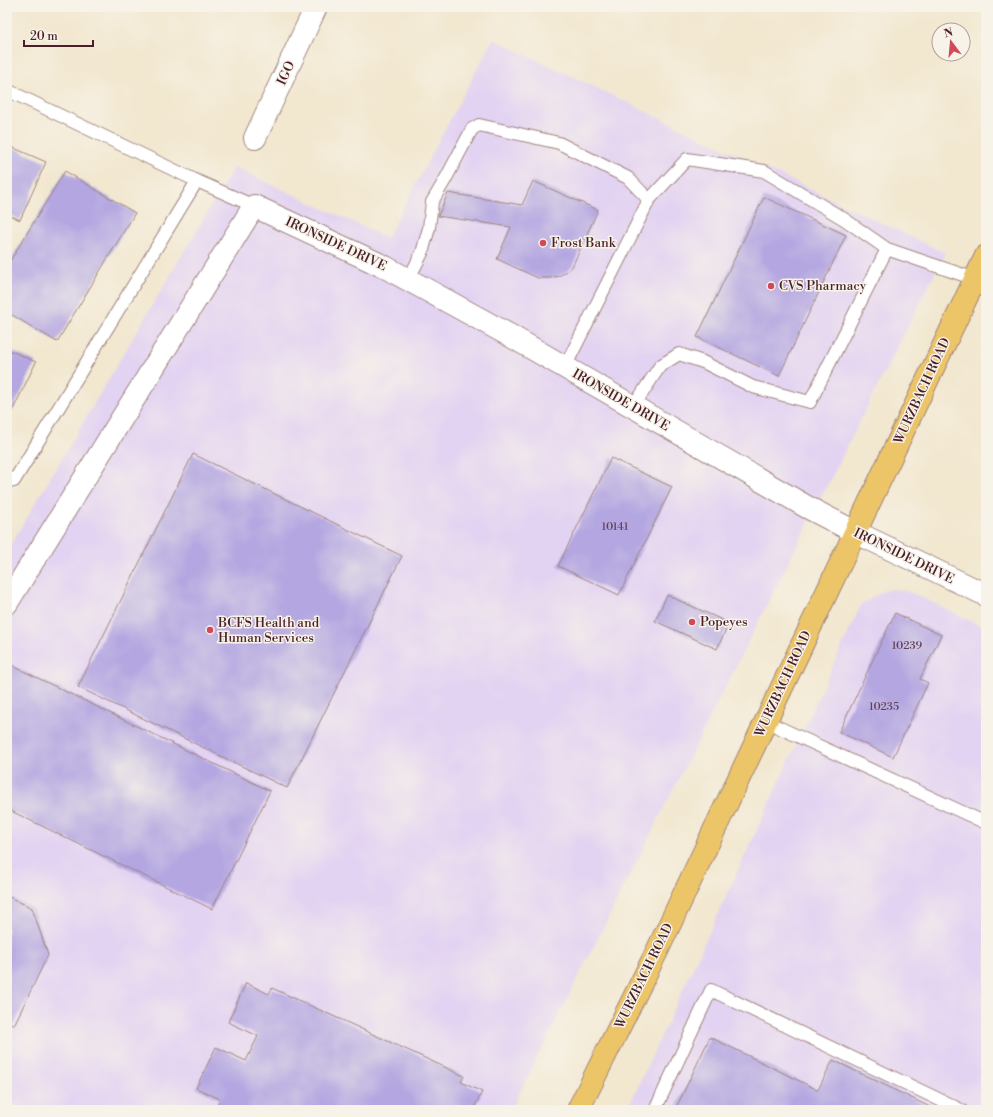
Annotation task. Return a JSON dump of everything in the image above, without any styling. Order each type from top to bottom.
[{"type":"main road","name":"WURZBACH ROAD","points":[[578,1110],[658,949],[986,256]]},
{"type":"street","name":"IGO","points":[[255,138],[316,7]]},
{"type":"street","name":"IRONSIDE DRIVE","points":[[254,206],[385,267],[565,367],[807,507],[855,532],[986,595]]},
{"type":"street","points":[[7,603],[254,206]]},
{"type":"lane","points":[[7,90],[197,181],[254,206]]},
{"type":"lane","points":[[408,280],[422,253],[429,228],[432,202],[472,129],[479,125],[559,143],[628,178],[649,200]]},
{"type":"lane","points":[[565,367],[649,200],[687,159],[764,171],[844,219],[887,249],[975,279]]},
{"type":"lane","points":[[7,477],[14,481],[197,181]]},
{"type":"lane","points":[[633,407],[660,366],[679,354],[703,362],[753,387],[810,402],[887,249]]},
{"type":"lane","points":[[766,721],[986,823]]},
{"type":"lane","points":[[655,1110],[711,990],[961,1110]]},
{"type":"shaded area","points":[[493,39],[945,253],[511,1110],[7,1110],[7,551],[234,167],[387,238]]},
{"type":"shaded area","points":[[892,589],[912,593],[986,628],[986,1110],[627,1110],[861,605],[881,592]]},
{"type":"building","points":[[7,145],[46,162],[20,220],[7,214]]},
{"type":"building","points":[[65,171],[135,213],[57,342],[7,312],[7,266]]},
{"type":"building","name":"Frost Bank","points":[[533,181],[598,210],[572,267],[559,276],[538,278],[497,259],[511,227],[438,216],[448,193],[522,205]]},
{"type":"building","name":"CVS Pharmacy","points":[[764,197],[846,235],[779,376],[697,337]]},
{"type":"building","points":[[7,349],[36,362],[7,422]]},
{"type":"building","points":[[193,454],[402,556],[287,788],[78,687]]},
{"type":"building","points":[[611,458],[672,487],[619,595],[558,566]]},
{"type":"building","name":"Popeyes","points":[[667,595],[729,623],[717,649],[655,621]]},
{"type":"building","points":[[895,613],[941,635],[920,679],[928,683],[893,757],[839,732]]},
{"type":"building","points":[[7,663],[270,791],[212,909],[7,809]]},
{"type":"building","points":[[7,896],[32,908],[48,955],[14,1025],[7,1021]]},
{"type":"building","points":[[246,983],[269,994],[272,988],[464,1076],[461,1082],[482,1092],[473,1110],[223,1110],[216,1107],[220,1099],[196,1088],[216,1047],[246,1061],[258,1036],[228,1022]]},
{"type":"building","points":[[710,1037],[818,1090],[833,1060],[936,1110],[675,1110]]},
{"type":"place","name":"Frost Bank","points":[[543,243]]},
{"type":"place","name":"CVS Pharmacy","points":[[771,286]]},
{"type":"place","name":"Popeyes","points":[[692,622]]},
{"type":"place","name":"BCFS Health and Human Services","points":[[210,630]]}]
